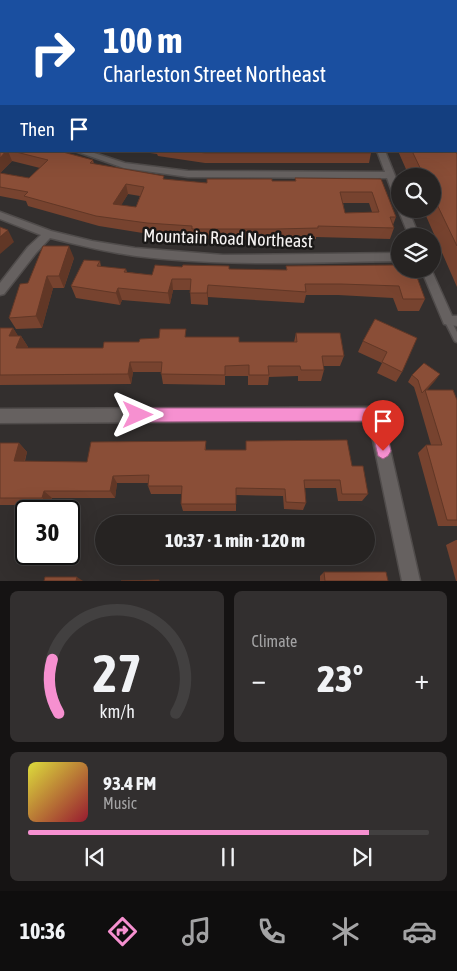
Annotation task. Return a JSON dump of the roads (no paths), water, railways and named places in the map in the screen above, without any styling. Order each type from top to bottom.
[{"type":"street","points":[[82,152],[124,165],[188,174],[390,175],[381,152]]},
{"type":"street","name":"Mountain Road Northeast","points":[[0,215],[48,234],[115,249],[172,256],[391,257]]},
{"type":"street","points":[[0,291],[22,262],[48,234]]},
{"type":"street","points":[[430,278],[452,321]]},
{"type":"street","points":[[0,416],[375,414],[411,581]]},
{"type":"lane","points":[[452,321],[457,339]]}]
